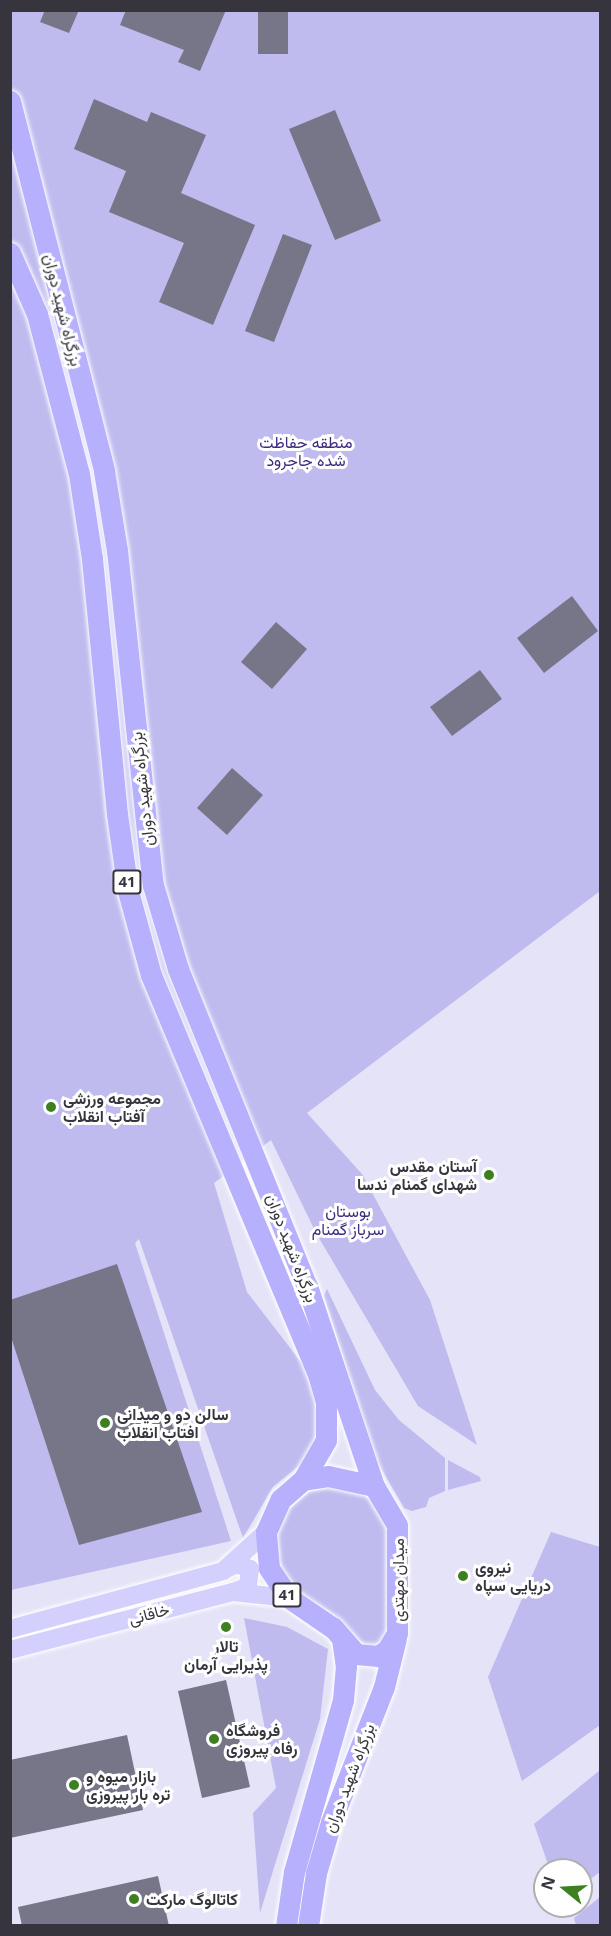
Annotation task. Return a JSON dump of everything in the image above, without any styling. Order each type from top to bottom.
[{"type":"highway","name":"بزرگراه شهید دوران","points":[[10,101],[104,471],[117,550],[153,885],[178,969],[311,1298],[374,1486]]},
{"type":"highway","name":"بزرگراه شهید دوران","points":[[10,253],[37,314],[79,474],[92,559],[117,814],[137,922],[151,975],[314,1364],[326,1402],[326,1440],[303,1480]]},
{"type":"highway","points":[[303,1480],[328,1476],[374,1486]]},
{"type":"highway","name":"میدان مهتدی","points":[[303,1480],[281,1499],[266,1532],[268,1568],[289,1598],[342,1639],[356,1654],[367,1657],[387,1650],[397,1633],[400,1539],[393,1513],[374,1486]]},
{"type":"highway","name":"بزرگراه شهید دوران","points":[[308,1926],[319,1863],[345,1779],[384,1687],[397,1633]]},
{"type":"highway","name":"بزرگراه شهید دوران","points":[[286,1926],[294,1872],[343,1700],[346,1667],[342,1639]]},
{"type":"main road","name":"خاقانی","points":[[10,1629],[223,1571],[266,1532]]},
{"type":"main road","points":[[223,1571],[237,1564],[250,1569],[248,1586],[233,1592]]},
{"type":"main road","name":"خاقانی","points":[[10,1650],[233,1592],[289,1598]]},
{"type":"main road","points":[[10,1622],[65,1615]]},
{"type":"green space","name":"منطقه حفاظت شده جاجرود","points":[[11,11],[600,11],[600,891],[307,1113],[362,1174],[430,1300],[477,1445],[418,1406],[316,1233],[271,1140],[214,1183],[247,1292],[304,1366],[316,1403],[317,1430],[313,1448],[305,1461],[273,1487],[243,1538],[139,1239],[135,1243],[231,1541],[11,1590]]},
{"type":"green space","points":[[327,1289],[375,1390],[399,1420],[445,1458],[445,1491],[429,1498],[426,1507],[412,1511],[404,1508],[375,1458],[324,1296]]},
{"type":"green space","points":[[448,1460],[480,1477],[481,1481],[448,1490]]},
{"type":"green space","points":[[330,1487],[361,1494],[374,1502],[389,1523],[388,1625],[381,1645],[369,1650],[333,1614],[295,1590],[279,1571],[275,1533],[285,1513],[309,1492]]},
{"type":"green space","points":[[551,1532],[600,1547],[600,1725],[522,1781],[488,1677]]},
{"type":"green space","points":[[244,1618],[287,1627],[328,1649],[320,1719],[260,1913],[253,1813],[276,1788]]},
{"type":"green space","points":[[600,1770],[600,1872],[593,1877],[593,1858],[546,1858],[534,1824]]},
{"type":"green space","points":[[600,1897],[600,1925],[576,1925],[574,1918],[593,1918],[593,1903]]},
{"type":"building","points":[[45,10],[79,10],[69,33],[40,22]]},
{"type":"building","points":[[126,10],[226,10],[200,71],[178,62],[184,50],[120,25]]},
{"type":"building","points":[[258,10],[288,10],[288,54],[258,54]]},
{"type":"building","points":[[94,99],[147,122],[151,112],[206,135],[181,193],[255,225],[213,325],[159,302],[184,243],[109,212],[126,171],[74,149]]},
{"type":"building","points":[[335,110],[381,221],[335,240],[289,129]]},
{"type":"building","points":[[283,234],[312,245],[274,342],[245,331]]},
{"type":"building","points":[[572,596],[598,631],[544,673],[517,638]]},
{"type":"building","points":[[276,622],[307,649],[272,689],[241,662]]},
{"type":"building","points":[[480,670],[502,699],[452,736],[430,707]]},
{"type":"building","points":[[232,768],[263,795],[227,835],[197,808]]},
{"type":"building","name":"سالن دو و میدانی افتاب انقلاب","points":[[117,1264],[202,1512],[79,1545],[10,1334],[10,1300]]},
{"type":"building","name":"فروشگاه رفاه پیروزی","points":[[226,1680],[250,1787],[202,1798],[178,1691]]},
{"type":"building","name":"بازار میوه و تره بار پیروزی","points":[[127,1735],[143,1810],[10,1838],[10,1760]]},
{"type":"building","points":[[158,1876],[169,1926],[22,1926],[18,1907]]},
{"type":"place","name":"مجموعه ورزشی آفتاب انقلاب","points":[[51,1107]]},
{"type":"place","name":"آستان مقدس شهدای گمنام ندسا","points":[[489,1175]]},
{"type":"place","name":"سالن دو و میدانی افتاب انقلاب","points":[[105,1423]]},
{"type":"place","name":"نیروی دریایی سپاه","points":[[463,1576]]},
{"type":"place","name":"تالار پذیرایی آرمان","points":[[226,1627]]},
{"type":"place","name":"فروشگاه رفاه پیروزی","points":[[214,1739]]},
{"type":"place","name":"بازار میوه و تره بار پیروزی","points":[[74,1785]]},
{"type":"place","name":"کاتالوگ مارکت","points":[[134,1899]]},
{"type":"park label","name":"بوستان سرباز گمنام","points":[[348,1220]]}]
